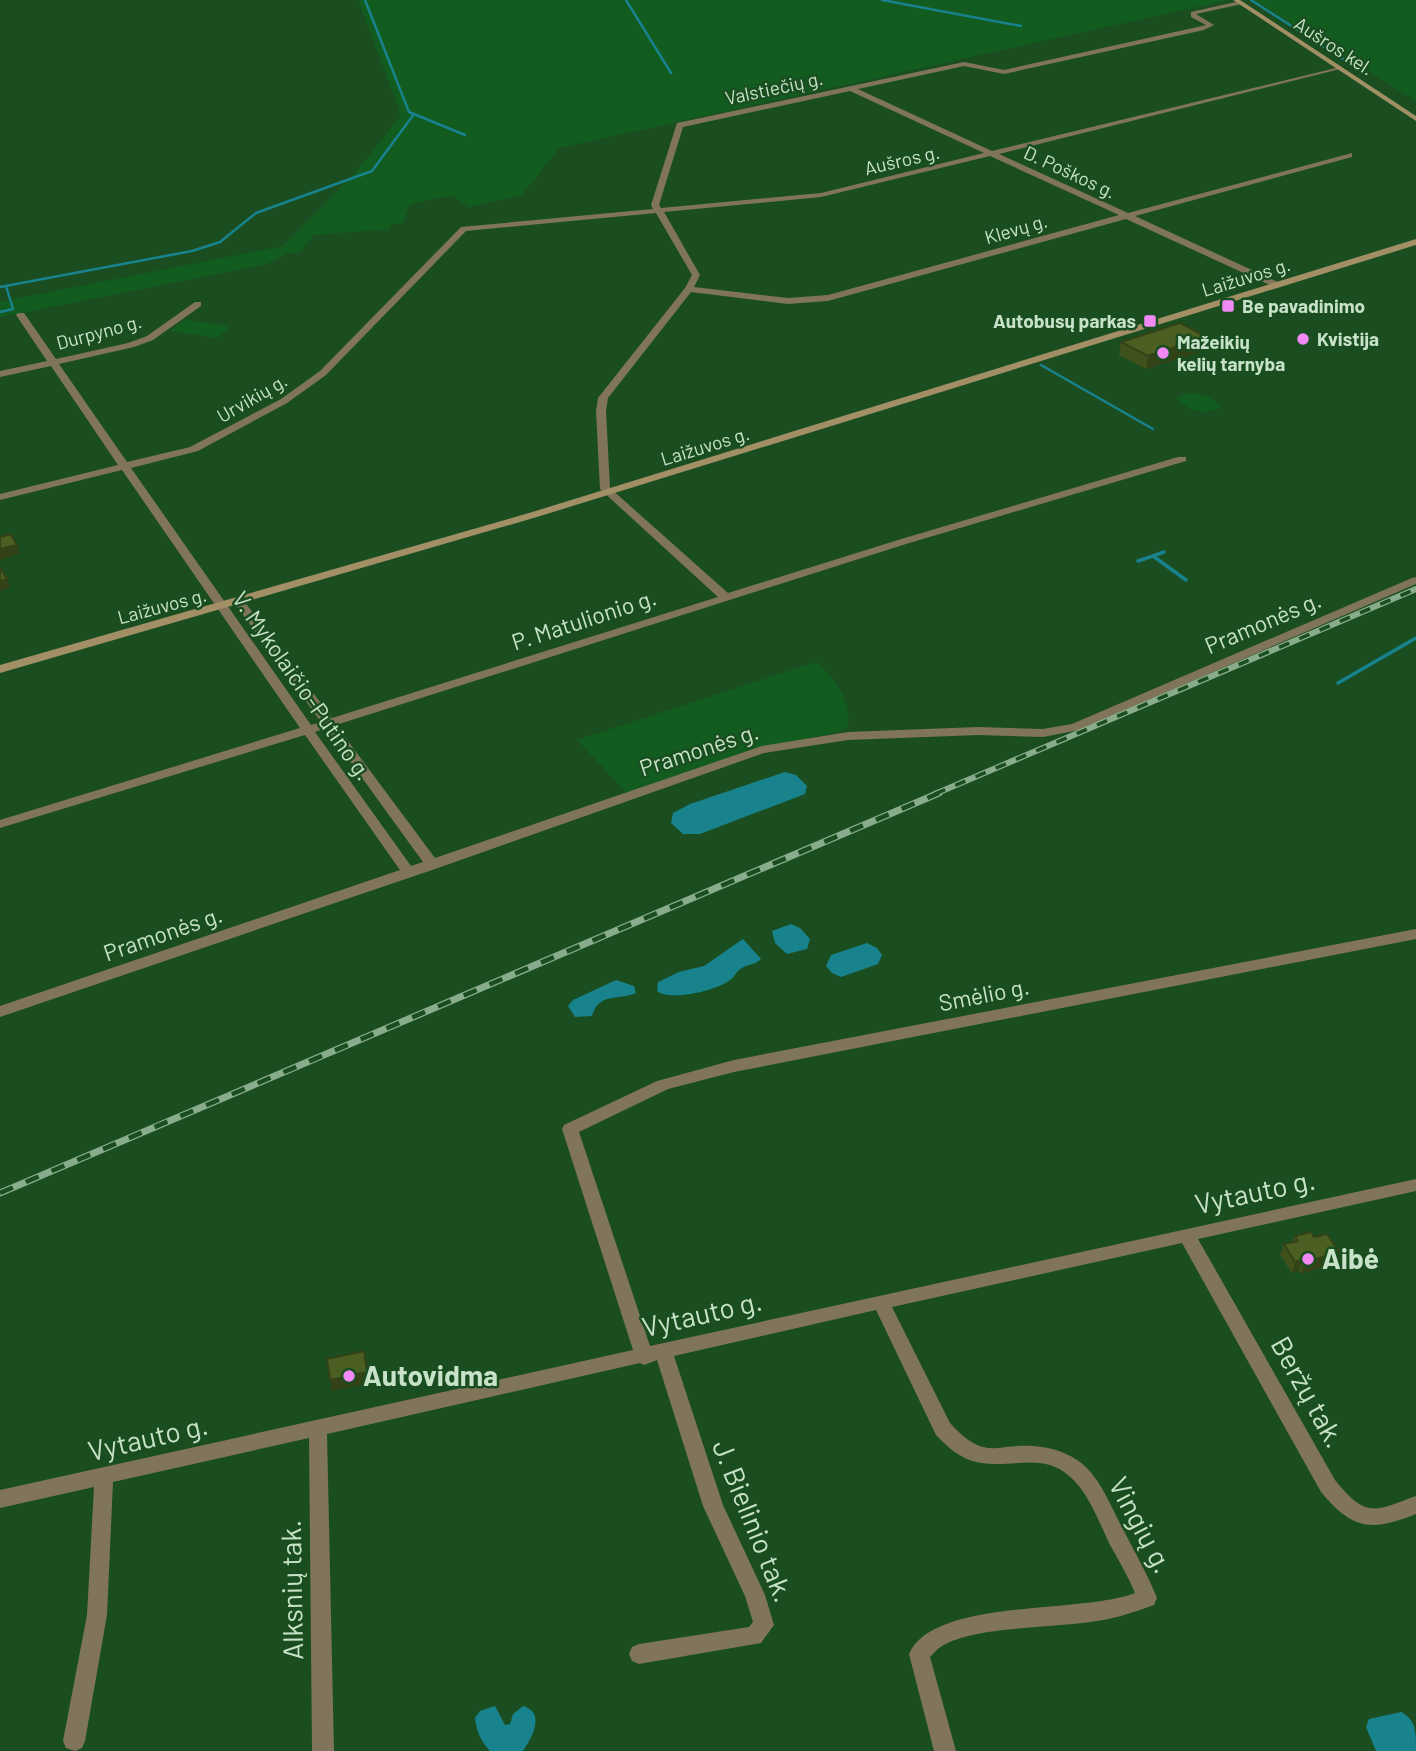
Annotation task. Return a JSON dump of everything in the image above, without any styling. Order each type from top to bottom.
[{"type":"main road","name":"Aušros kel.","points":[[1238,1],[1416,119]]},
{"type":"main road","name":"Laižuvos g.","points":[[0,669],[240,603],[608,495],[1416,242]]},
{"type":"street","name":"Valstiečių g.","points":[[657,212],[655,205],[680,125],[964,64],[974,64],[993,72],[1031,66],[1211,25],[1193,16],[1193,13],[1238,1]]},
{"type":"street","name":"Aušros g.","points":[[464,229],[821,195],[1338,68]]},
{"type":"street","name":"D. Poškos g.","points":[[850,88],[1277,285]]},
{"type":"street","name":"Klevų g.","points":[[689,289],[788,301],[819,299],[1349,155]]},
{"type":"street","points":[[657,212],[696,275],[689,289],[603,398],[601,411],[605,489],[608,495],[726,597]]},
{"type":"street","name":"Urvikių g.","points":[[0,497],[194,449],[306,387],[323,373],[464,229]]},
{"type":"street","name":"Durpyno g.","points":[[0,374],[150,338],[198,304]]},
{"type":"street","name":"V. Mykolaičio-Putino g.","points":[[21,315],[56,362],[221,608],[409,873]]},
{"type":"street","name":"P. Matulionio g.","points":[[0,824],[330,724],[726,597],[1182,459]]},
{"type":"street","name":"Pramonės g.","points":[[0,1012],[762,750],[848,736],[978,731],[1043,733],[1075,727],[1416,580]]},
{"type":"street","name":"V. Mykolaičio-Putino g.","points":[[240,603],[433,865]]},
{"type":"street","name":"Smėlio g.","points":[[644,1357],[570,1129],[663,1085],[734,1066],[1416,934]]},
{"type":"street","name":"Vytauto g.","points":[[0,1499],[1416,1185]]},
{"type":"street","name":"Beržų tak.","points":[[1187,1236],[1328,1486],[1341,1503],[1352,1513],[1375,1519],[1416,1506]]},
{"type":"street","name":"Vingių g.","points":[[881,1302],[943,1429],[952,1441],[979,1456],[1038,1455],[1058,1459],[1074,1468],[1094,1493],[1140,1579],[1147,1598],[1134,1607],[1106,1612],[1048,1615],[979,1626],[938,1636],[924,1643],[919,1654],[945,1751]]},
{"type":"street","name":"J. Bielinio tak.","points":[[639,1654],[754,1636],[764,1625],[755,1595],[709,1496],[664,1352]]},
{"type":"street","name":"Alksnių tak.","points":[[318,1429],[323,1751]]},
{"type":"street","points":[[74,1741],[97,1615],[104,1476]]},
{"type":"green space","points":[[358,0],[1229,0],[559,148],[522,195],[469,207],[454,196],[429,199],[409,206],[403,223],[391,224],[390,229],[313,235],[301,252],[286,254],[267,264],[0,317],[0,302],[283,246],[357,171],[401,115]]},
{"type":"green space","points":[[1254,0],[1416,0],[1416,101]]},
{"type":"green space","points":[[184,320],[231,326],[218,338],[170,331]]},
{"type":"green space","points":[[1186,393],[1206,396],[1221,408],[1203,412],[1187,407],[1176,399]]},
{"type":"green space","points":[[816,662],[835,683],[847,707],[848,726],[841,731],[758,749],[627,793],[577,740]]},
{"type":"water","points":[[785,772],[796,775],[807,786],[805,794],[700,834],[683,834],[671,823],[673,813],[690,804]]},
{"type":"water","points":[[791,924],[800,928],[810,939],[807,949],[787,954],[775,943],[772,931]]},
{"type":"water","points":[[743,939],[761,959],[740,969],[724,984],[683,995],[657,991],[658,982],[679,972],[704,966]]},
{"type":"water","points":[[867,943],[877,948],[882,955],[878,964],[841,977],[826,966],[831,955]]},
{"type":"water","points":[[616,980],[634,986],[636,993],[604,1000],[595,1008],[592,1016],[575,1017],[568,1006],[573,1000]]},
{"type":"water","points":[[495,1706],[505,1725],[510,1724],[513,1714],[523,1706],[534,1714],[533,1733],[523,1751],[490,1751],[484,1744],[475,1718],[480,1711]]},
{"type":"water","points":[[1401,1712],[1410,1719],[1414,1727],[1416,1751],[1376,1751],[1366,1727],[1369,1719]]},
{"type":"building","points":[[1180,323],[1207,337],[1148,356],[1121,342]]},
{"type":"building","points":[[11,534],[17,545],[0,549],[0,537]]},
{"type":"building","points":[[0,568],[7,579],[0,581]]},
{"type":"building","points":[[1311,1232],[1314,1237],[1327,1234],[1339,1252],[1304,1263],[1302,1260],[1295,1262],[1284,1244],[1298,1241],[1295,1236]]},
{"type":"building","points":[[364,1351],[367,1372],[330,1380],[327,1359]]},
{"type":"waterway","points":[[365,0],[409,112],[414,114]]},
{"type":"waterway","points":[[626,0],[671,73]]},
{"type":"waterway","points":[[882,0],[1021,26]]},
{"type":"waterway","points":[[1251,0],[1351,64]]},
{"type":"waterway","points":[[0,287],[192,251],[220,242],[256,213],[372,171],[414,114]]},
{"type":"waterway","points":[[414,114],[465,135]]},
{"type":"waterway","points":[[0,312],[13,309],[6,286]]},
{"type":"waterway","points":[[1041,365],[1153,429]]},
{"type":"waterway","points":[[1153,556],[1164,552]]},
{"type":"waterway","points":[[1138,561],[1153,556]]},
{"type":"waterway","points":[[1153,556],[1186,580]]},
{"type":"waterway","points":[[1338,683],[1416,638]]},
{"type":"railway","points":[[935,794],[1416,589]]},
{"type":"railway","points":[[0,1193],[939,793]]},
{"type":"place","name":"Be pavadinimo","points":[[1228,306]]},
{"type":"place","name":"Autobusų parkas","points":[[1150,321]]},
{"type":"place","name":"Kvistija","points":[[1303,339]]},
{"type":"place","name":"Mažeikių kelių tarnyba","points":[[1163,353]]},
{"type":"place","name":"Aibė","points":[[1308,1259]]},
{"type":"place","name":"Autovidma","points":[[349,1376]]}]
